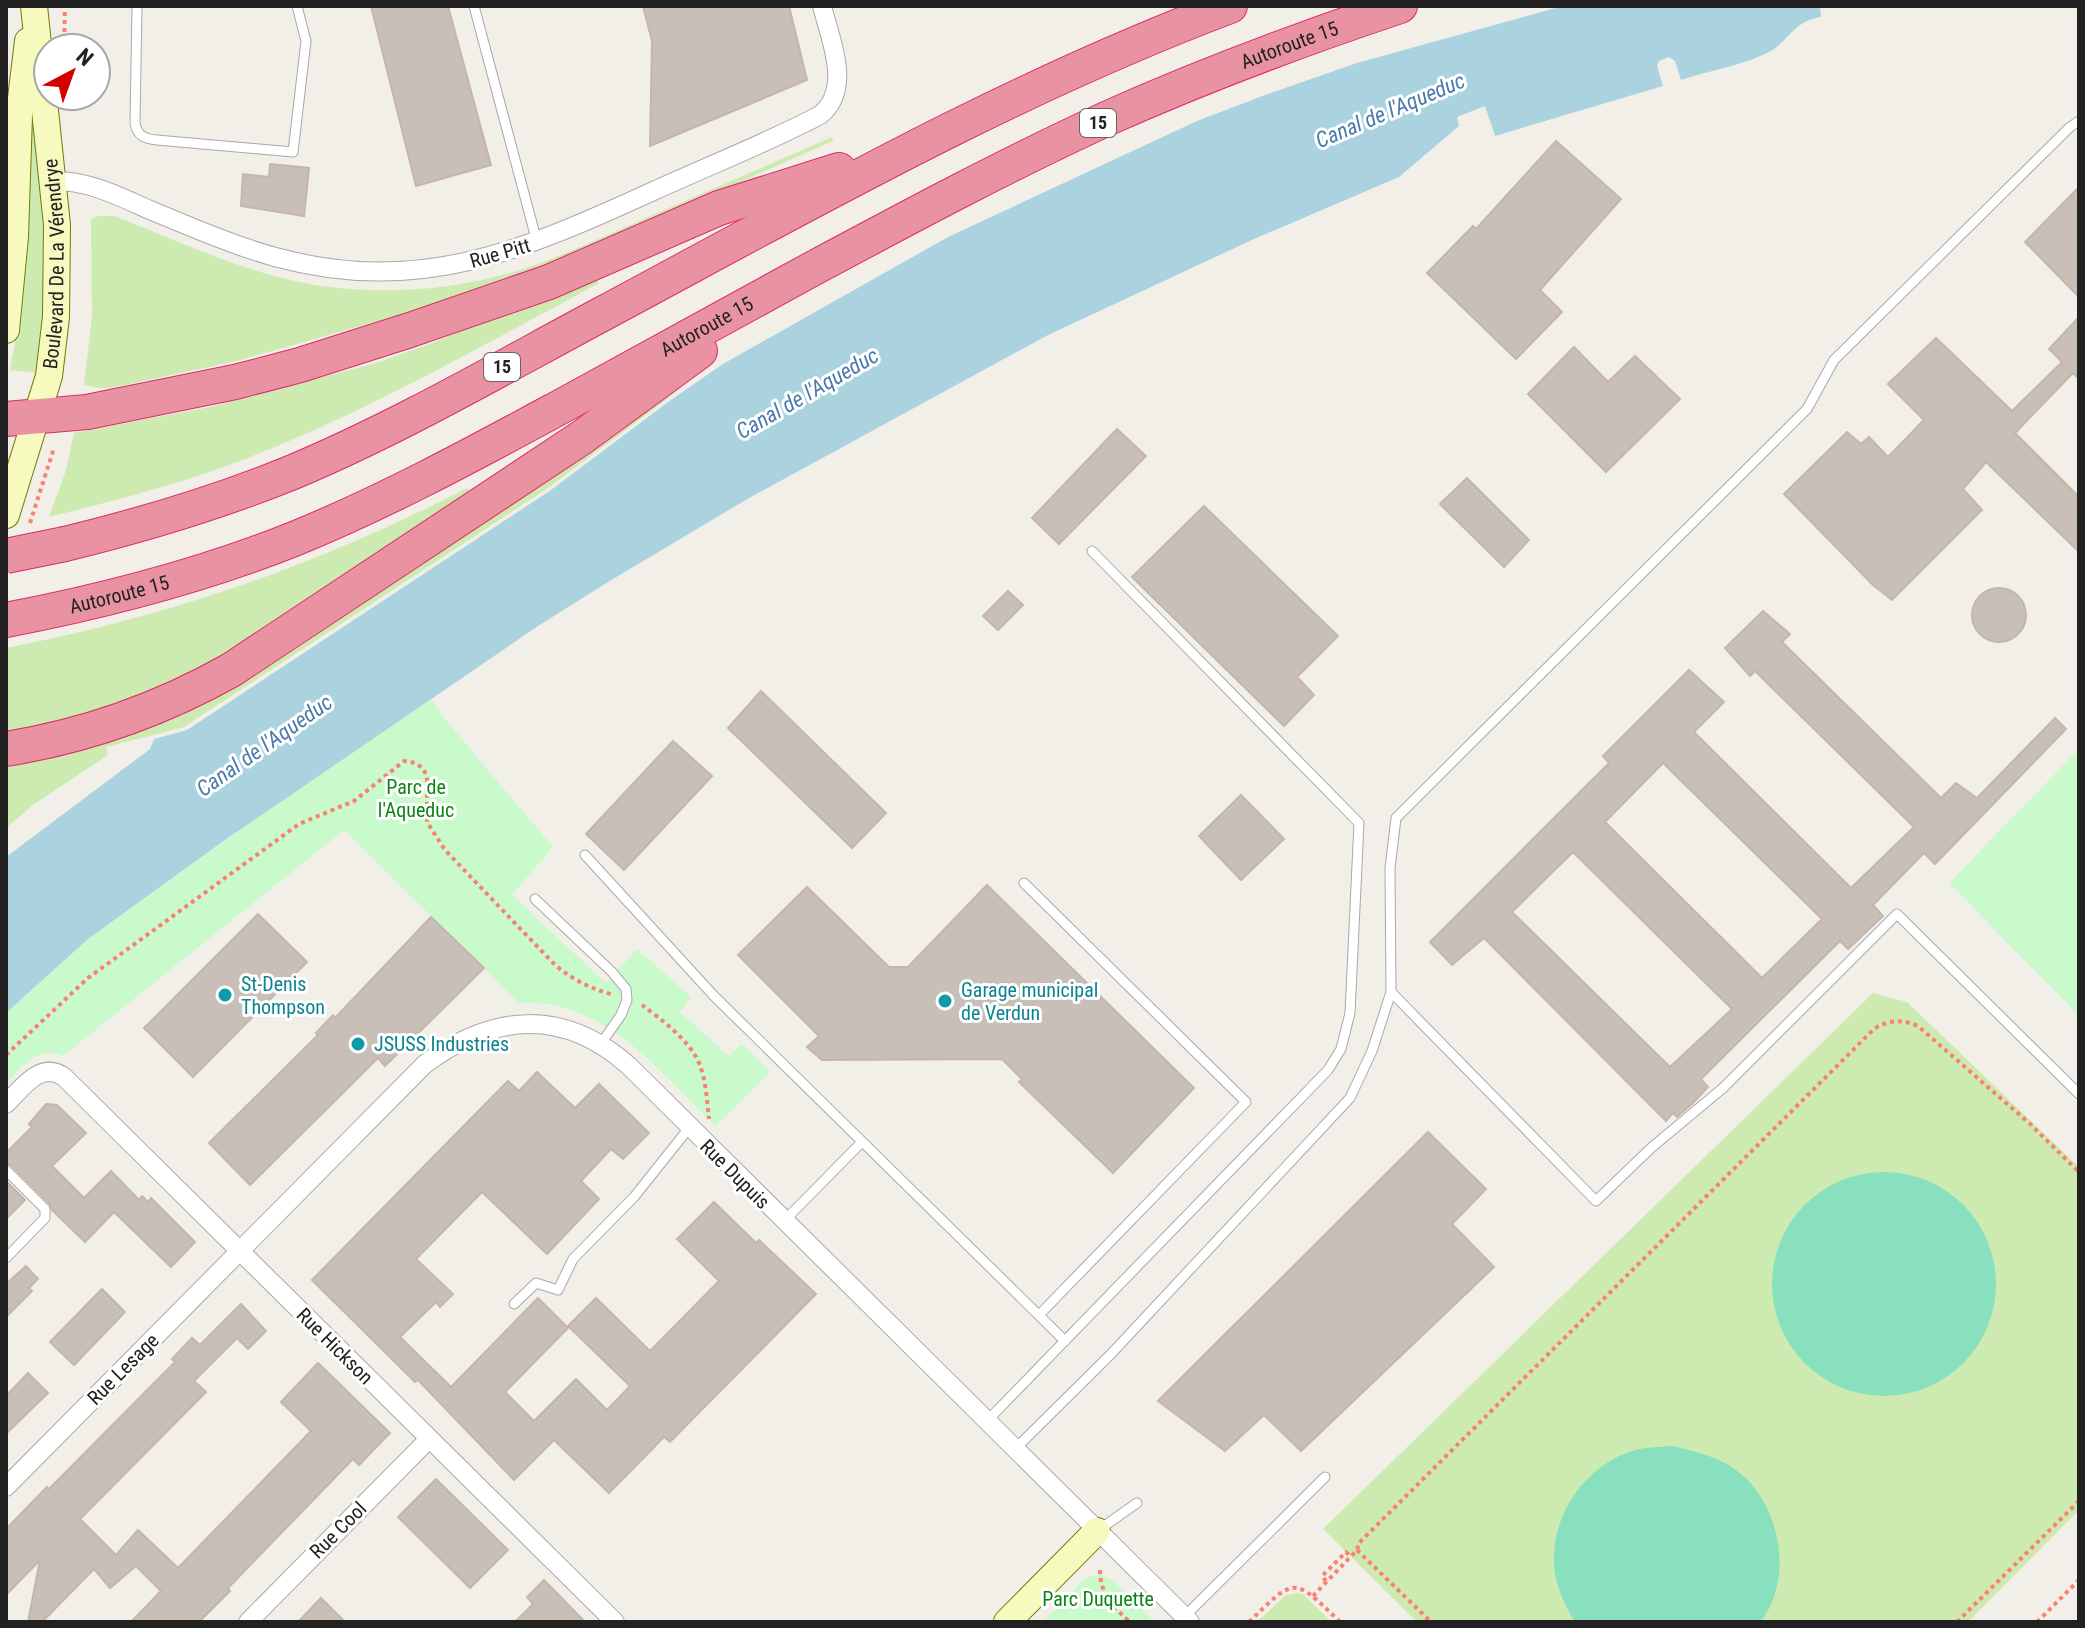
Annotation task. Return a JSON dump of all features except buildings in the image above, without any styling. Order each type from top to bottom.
[{"type":"highway","name":"15","points":[[6,556],[65,544],[213,502],[336,453],[486,377],[920,144],[1075,70],[1230,6]]},
{"type":"highway","name":"Autoroute 15","points":[[6,620],[124,595],[185,577],[254,554],[343,518],[524,427],[988,176],[1108,118],[1245,62],[1400,6]]},
{"type":"highway","points":[[22,417],[87,412],[159,398],[235,382],[341,352],[549,282],[719,208],[920,144]]},
{"type":"highway","points":[[6,749],[119,722],[197,689],[231,670],[581,438],[810,270]]},
{"type":"main road","name":"Boulevard De La Vérendrye","points":[[6,515],[22,417],[49,376],[56,317],[58,247],[33,6]]},
{"type":"main road","name":"Boulevard De La Vérendrye","points":[[6,330],[15,237],[19,115],[33,6]]},
{"type":"main road","points":[[1007,1622],[1097,1531]]},
{"type":"street","name":"Rue Pitt","points":[[52,181],[85,183],[254,250],[301,263],[387,272],[436,268],[489,258],[537,242],[792,129],[825,111],[836,95],[838,82],[822,6]]},
{"type":"street","name":"Rue Dupuis","points":[[240,1251],[408,1080],[452,1044],[483,1031],[513,1024],[564,1029],[600,1045],[627,1065],[1187,1619]]},
{"type":"street","name":"Rue Hickson","points":[[6,1104],[44,1071],[54,1071],[64,1077],[615,1622]]},
{"type":"street","name":"Rue Lesage","points":[[6,1487],[240,1251]]},
{"type":"street","name":"Rue Cool","points":[[248,1622],[429,1439]]},
{"type":"lane","points":[[137,6],[135,123],[140,135],[146,139],[293,152],[306,41],[297,6]]},
{"type":"lane","points":[[474,6],[537,242]]},
{"type":"lane","points":[[1015,1449],[1111,1354],[1350,1098],[1372,1051],[1391,992],[1390,868],[1396,818],[1807,409],[1834,360],[2079,121]]},
{"type":"lane","points":[[987,1421],[1328,1070],[1341,1049],[1350,1013],[1359,823],[1092,551]]},
{"type":"lane","points":[[585,855],[714,996],[1065,1341]]},
{"type":"lane","points":[[1024,883],[1246,1102],[1039,1315]]},
{"type":"lane","points":[[535,899],[626,989],[627,1000],[621,1015],[600,1045]]},
{"type":"lane","points":[[1391,992],[1596,1201],[1651,1148],[1723,1088],[1897,914],[2079,1094]]},
{"type":"lane","points":[[514,1304],[536,1283],[558,1290],[573,1259],[634,1197],[689,1128]]},
{"type":"lane","points":[[783,1222],[861,1143]]},
{"type":"lane","points":[[6,1170],[45,1209],[45,1218],[6,1258]]},
{"type":"lane","points":[[1187,1619],[1325,1477]]},
{"type":"lane","points":[[1097,1531],[1137,1503]]},
{"type":"path","points":[[64,32],[65,6]]},
{"type":"path","points":[[6,1055],[88,978],[299,824],[354,801],[404,761],[413,762],[424,770],[427,777],[427,822],[445,850],[570,977],[591,989],[627,1000],[652,1013],[697,1058],[702,1071],[710,1149]]},
{"type":"path","points":[[1313,1596],[1326,1581],[1322,1576],[1346,1552],[1351,1557],[1359,1543],[1875,1028],[1884,1023],[1907,1021],[1918,1026],[2019,1113],[2079,1172]]},
{"type":"path","points":[[1957,1622],[2079,1501]]},
{"type":"path","points":[[1357,1550],[1431,1622]]},
{"type":"path","points":[[1100,1570],[1102,1589],[1109,1602],[1130,1622]]},
{"type":"path","points":[[2037,1622],[2079,1580]]},
{"type":"path","points":[[1249,1622],[1286,1588],[1301,1588],[1340,1622]]},
{"type":"green space","points":[[31,120],[34,120],[45,236],[43,321],[37,373],[10,370],[22,303]]},
{"type":"green space","points":[[832,137],[833,141],[530,275],[237,361],[111,388],[84,385],[92,316],[91,219],[98,216],[115,216],[213,256],[289,280],[344,289],[433,288],[492,278],[548,260]]},
{"type":"green space","points":[[595,275],[599,283],[426,376],[293,439],[199,475],[49,517],[66,470],[74,433],[210,407],[376,363],[430,344]]},
{"type":"green space","points":[[682,388],[548,488],[184,727],[106,747],[108,755],[33,805],[6,828],[6,760],[57,751],[571,459]]},
{"type":"green space","points":[[467,488],[472,496],[248,646],[165,691],[6,737],[6,648],[127,620],[242,585],[355,541]]},
{"type":"green space","name":"Parc de l'Aqueduc","points":[[431,699],[553,847],[512,895],[606,983],[637,949],[691,997],[680,1012],[729,1056],[741,1044],[770,1072],[715,1126],[651,1062],[604,1025],[550,1005],[519,1003],[344,830],[63,1056],[54,1053],[38,1055],[6,1083],[6,1013],[88,939],[300,787]]},
{"type":"green space","points":[[2079,749],[2079,1016],[1949,883]]},
{"type":"green space","points":[[1873,993],[1907,1002],[2079,1167],[2079,1510],[1968,1622],[1417,1622],[1323,1529]]},
{"type":"green space","points":[[1884,1172],[1927,1180],[1963,1205],[1988,1241],[1996,1284],[1988,1327],[1963,1363],[1927,1388],[1884,1396],[1841,1388],[1805,1363],[1780,1327],[1772,1284],[1780,1241],[1805,1205],[1841,1180]]},
{"type":"green space","points":[[1672,1446],[1709,1456],[1733,1468],[1755,1488],[1766,1505],[1778,1545],[1777,1586],[1771,1605],[1760,1622],[1575,1622],[1561,1594],[1554,1564],[1559,1527],[1566,1510],[1587,1479],[1618,1457],[1640,1449]]},
{"type":"green space","name":"Parc Duquette","points":[[1100,1574],[1113,1581],[1155,1622],[1043,1622],[1085,1578]]},
{"type":"green space","points":[[1298,1593],[1332,1622],[1257,1622],[1286,1595]]},
{"type":"water","name":"Canal de l'Aqueduc","points":[[1563,6],[1820,6],[1821,17],[1803,23],[1774,49],[1755,58],[1681,80],[1675,61],[1669,57],[1659,61],[1657,66],[1663,86],[1495,136],[1485,106],[1457,117],[1459,126],[1399,177],[1254,239],[1048,335],[749,498],[538,626],[225,840],[88,939],[6,1013],[6,857],[150,749],[154,739],[187,730],[551,490],[723,364],[948,237],[1197,121],[1357,63]]},
{"type":"place","name":"St-Denis Thompson","points":[[225,995]]},
{"type":"place","name":"Garage municipal de Verdun","points":[[945,1001]]},
{"type":"place","name":"JSUSS Industries","points":[[358,1044]]}]
